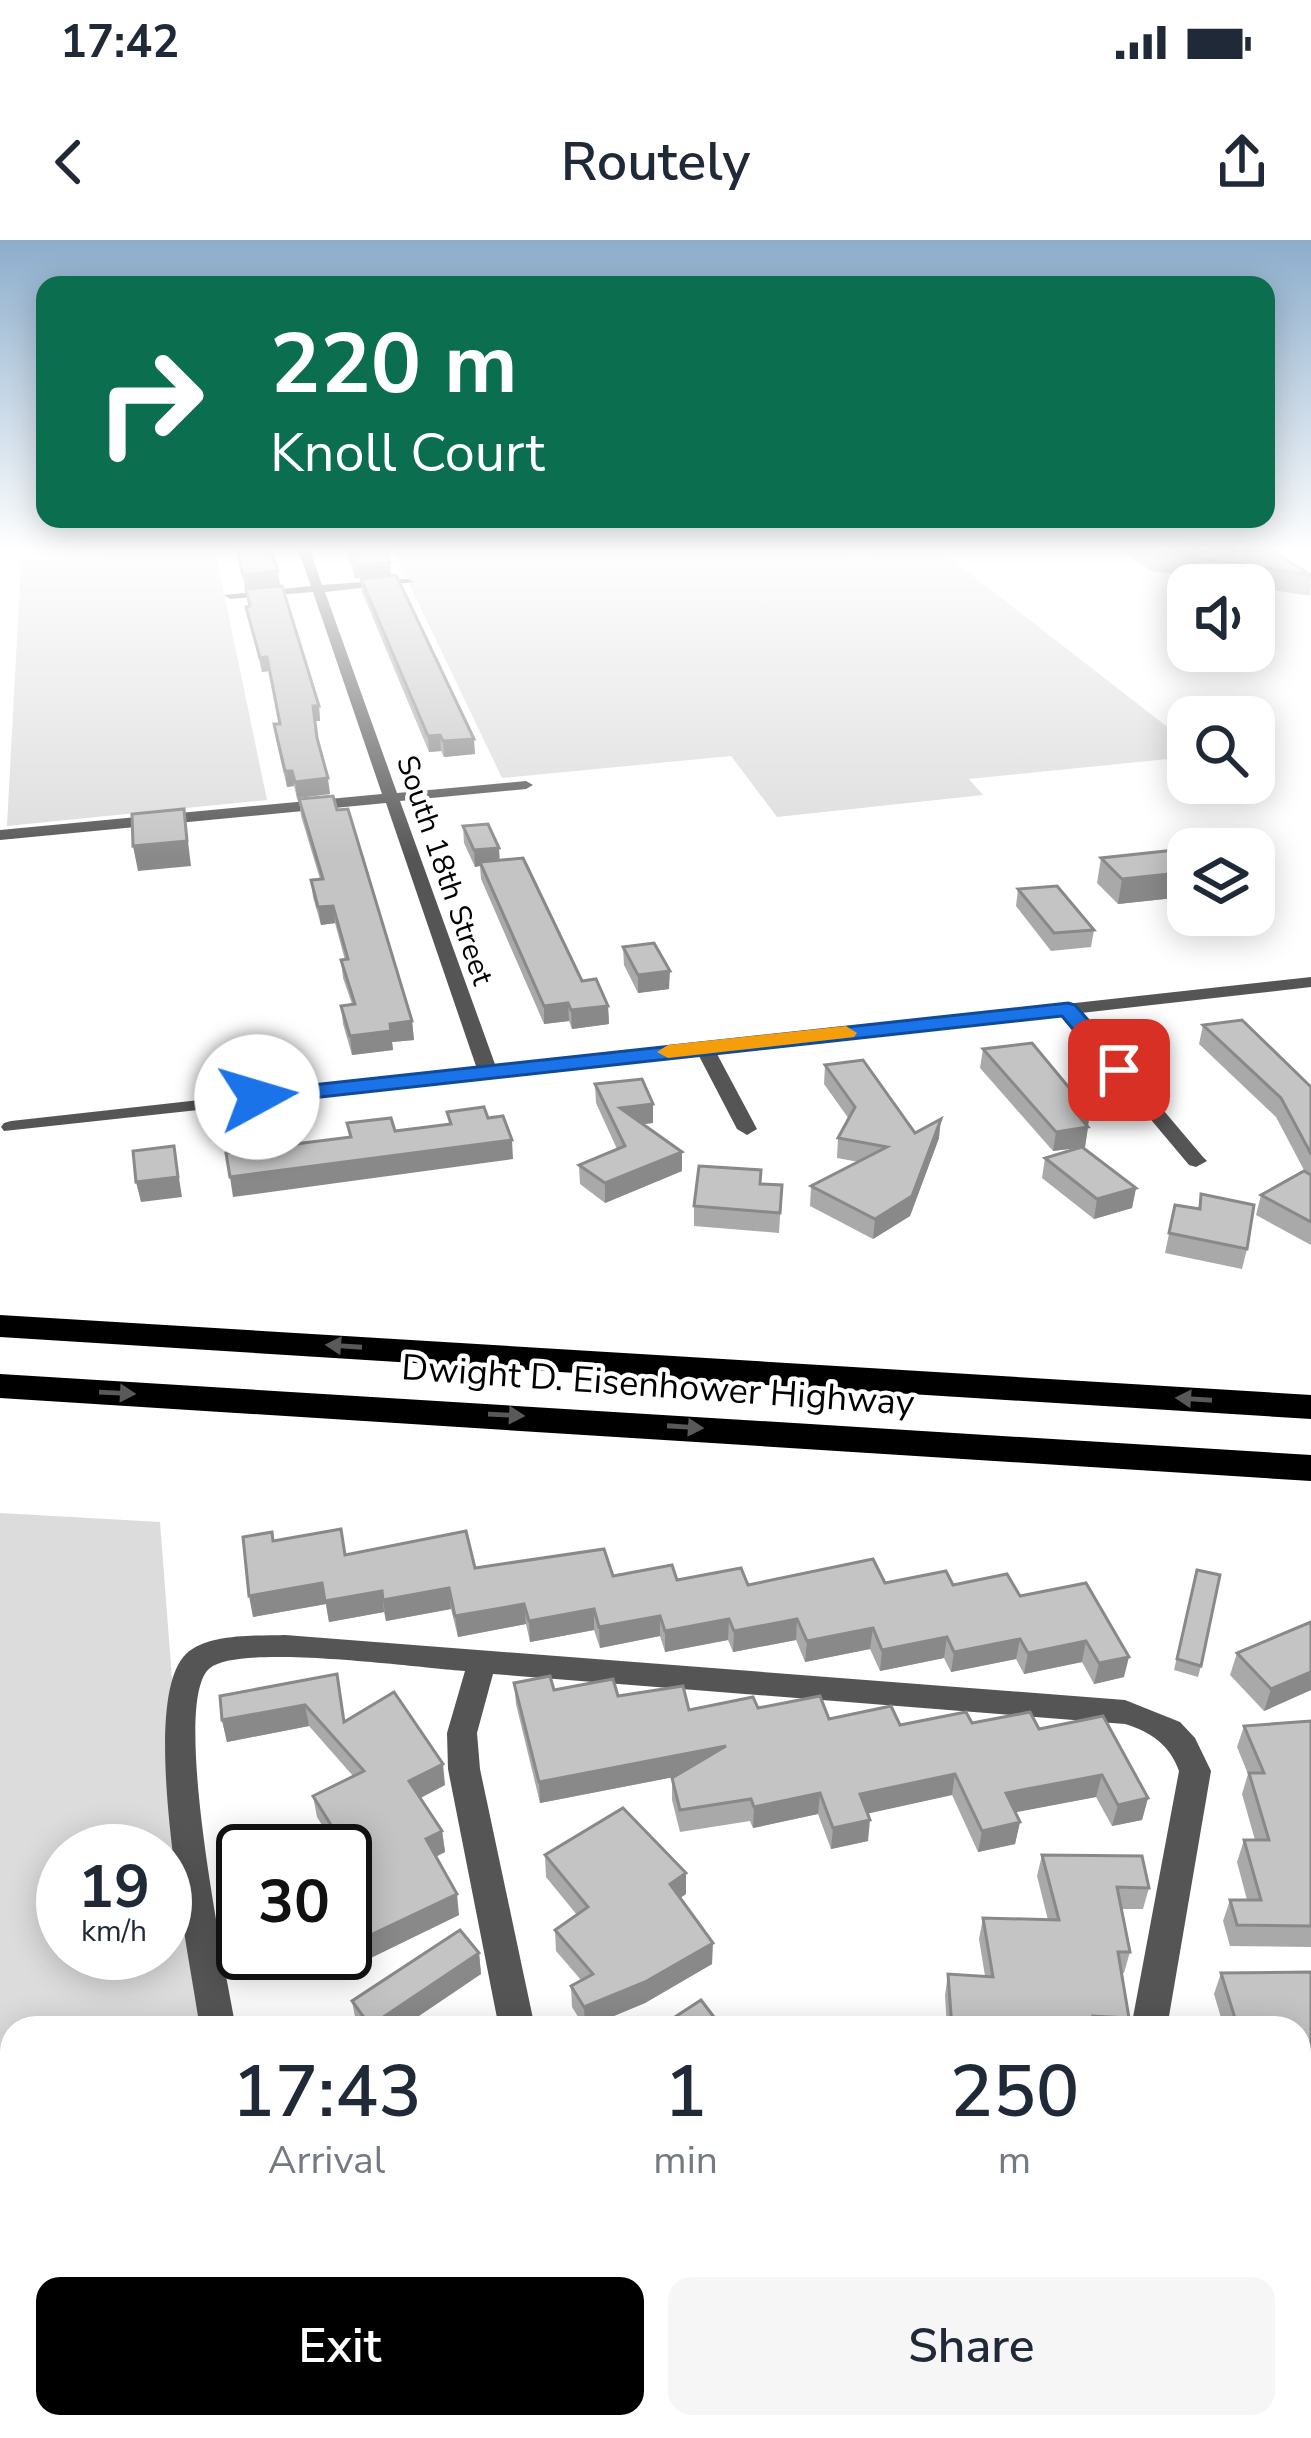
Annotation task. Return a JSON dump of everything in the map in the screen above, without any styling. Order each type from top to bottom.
[{"type":"highway","name":"Dwight D. Eisenhower Highway","points":[[0,1326],[1311,1406]]},
{"type":"highway","name":"Dwight D. Eisenhower Highway","points":[[0,1386],[1311,1468]]},
{"type":"street","name":"South 18th Street","points":[[340,653],[488,1072]]},
{"type":"street","points":[[0,835],[526,784]]},
{"type":"street","points":[[11,1127],[1311,982]]},
{"type":"street","points":[[1068,1009],[1196,1161]]},
{"type":"street","points":[[704,1048],[747,1129]]},
{"type":"street","points":[[216,2016],[179,1783],[177,1715],[182,1682],[196,1661],[239,1649],[285,1646],[1125,1712],[1161,1722],[1188,1750],[1195,1772],[1152,2016]]},
{"type":"street","points":[[482,1662],[462,1733],[464,1769],[515,2016]]},
{"type":"shaded area","points":[[16,653],[236,653],[267,800],[7,826]]},
{"type":"shaded area","points":[[442,653],[1072,653],[1167,727],[1167,759],[969,779],[983,795],[777,817],[731,756],[502,778]]},
{"type":"shaded area","points":[[0,1513],[160,1522],[186,1824],[36,1824],[36,1980],[192,1980],[192,1860],[216,2016],[0,2016]]},
{"type":"building","points":[[259,653],[303,653],[319,706],[313,706],[328,778],[295,782],[292,771],[285,771],[267,657],[260,658]]},
{"type":"building","points":[[392,653],[433,653],[474,739],[443,741],[440,735],[428,736]]},
{"type":"building","points":[[333,796],[337,810],[348,809],[412,1021],[390,1024],[391,1031],[350,1036],[341,1006],[355,1004],[341,960],[348,959],[333,906],[318,907],[311,880],[323,879],[299,799]]},
{"type":"building","points":[[184,809],[187,841],[133,846],[132,814]]},
{"type":"building","points":[[488,824],[499,848],[474,850],[463,826]]},
{"type":"building","points":[[1167,851],[1167,874],[1122,879],[1101,858]]},
{"type":"building","points":[[523,858],[582,981],[596,979],[608,1006],[571,1010],[568,1003],[544,1006],[480,862]]},
{"type":"building","points":[[1057,886],[1094,930],[1054,933],[1018,889]]},
{"type":"building","points":[[654,943],[670,971],[638,975],[623,947]]},
{"type":"building","points":[[1242,1020],[1311,1087],[1311,1154],[1281,1098],[1203,1025]]},
{"type":"building","points":[[1032,1043],[1090,1113],[1077,1114],[1088,1127],[1056,1132],[983,1049]]},
{"type":"building","points":[[863,1060],[915,1133],[941,1119],[912,1196],[875,1219],[811,1186],[887,1147],[838,1138],[855,1107],[825,1065]]},
{"type":"building","points":[[642,1079],[653,1104],[620,1108],[682,1152],[605,1183],[579,1165],[625,1146],[595,1084]]},
{"type":"building","points":[[484,1107],[488,1118],[503,1116],[512,1140],[230,1177],[226,1153],[249,1150],[247,1136],[284,1132],[287,1145],[351,1137],[347,1123],[391,1118],[395,1131],[451,1124],[447,1112]]},
{"type":"building","points":[[174,1146],[178,1177],[136,1182],[133,1151]]},
{"type":"building","points":[[1082,1147],[1136,1188],[1097,1199],[1045,1158]]},
{"type":"building","points":[[699,1166],[761,1170],[760,1184],[782,1185],[780,1213],[694,1206]]},
{"type":"building","points":[[1304,1171],[1311,1175],[1311,1222],[1261,1195]]},
{"type":"building","points":[[1201,1194],[1254,1205],[1247,1249],[1169,1233],[1175,1205],[1200,1209]]},
{"type":"building","points":[[341,1529],[345,1555],[466,1531],[475,1568],[604,1549],[613,1576],[672,1565],[677,1580],[741,1568],[748,1585],[873,1559],[885,1583],[946,1571],[953,1585],[1007,1574],[1020,1596],[1086,1583],[1129,1657],[1099,1663],[1086,1641],[1028,1653],[1020,1639],[954,1652],[947,1637],[882,1650],[873,1628],[807,1641],[797,1619],[734,1631],[729,1619],[665,1631],[660,1616],[599,1627],[594,1609],[529,1621],[524,1604],[455,1616],[449,1588],[383,1600],[382,1591],[325,1601],[322,1583],[249,1596],[243,1537],[272,1532],[273,1541]]},
{"type":"building","points":[[1197,1570],[1220,1575],[1201,1666],[1177,1659]]},
{"type":"building","points":[[1311,1622],[1311,1672],[1271,1689],[1237,1653]]},
{"type":"building","points":[[337,1674],[344,1722],[394,1692],[443,1764],[409,1781],[442,1831],[426,1839],[457,1894],[372,1934],[372,1824],[330,1824],[313,1796],[364,1771],[305,1705],[222,1720],[220,1696]]},
{"type":"building","points":[[550,1676],[554,1690],[613,1679],[618,1696],[683,1686],[689,1710],[753,1697],[758,1708],[820,1696],[829,1719],[891,1706],[900,1725],[966,1712],[972,1723],[1030,1712],[1039,1729],[1103,1716],[1148,1798],[1118,1805],[1102,1775],[1006,1793],[1020,1822],[982,1831],[955,1774],[860,1794],[870,1820],[833,1828],[820,1793],[754,1807],[751,1799],[680,1810],[672,1778],[726,1746],[539,1782],[514,1683]]},
{"type":"building","points":[[1311,1721],[1311,1926],[1237,1925],[1230,1900],[1261,1900],[1244,1840],[1269,1840],[1249,1773],[1264,1773],[1244,1726]]},
{"type":"building","points":[[623,1808],[686,1873],[670,1884],[713,1943],[645,1982],[584,2007],[571,1986],[593,1974],[555,1930],[588,1907],[545,1855]]},
{"type":"building","points":[[1042,1855],[1142,1856],[1149,1888],[1117,1887],[1130,1952],[1118,1952],[1129,2016],[951,2016],[948,1974],[993,1977],[983,1918],[1059,1920]]},
{"type":"building","points":[[460,1930],[479,1953],[385,2016],[363,2016],[352,2001]]},
{"type":"building","points":[[1311,1972],[1311,2016],[1234,2016],[1221,1973]]},
{"type":"building","points":[[701,2000],[713,2016],[676,2016]]},
{"type":"slow traffic","points":[[668,1052],[846,1033]]},
{"type":"route","points":[[257,1097],[1068,1009],[1119,1070]]}]
